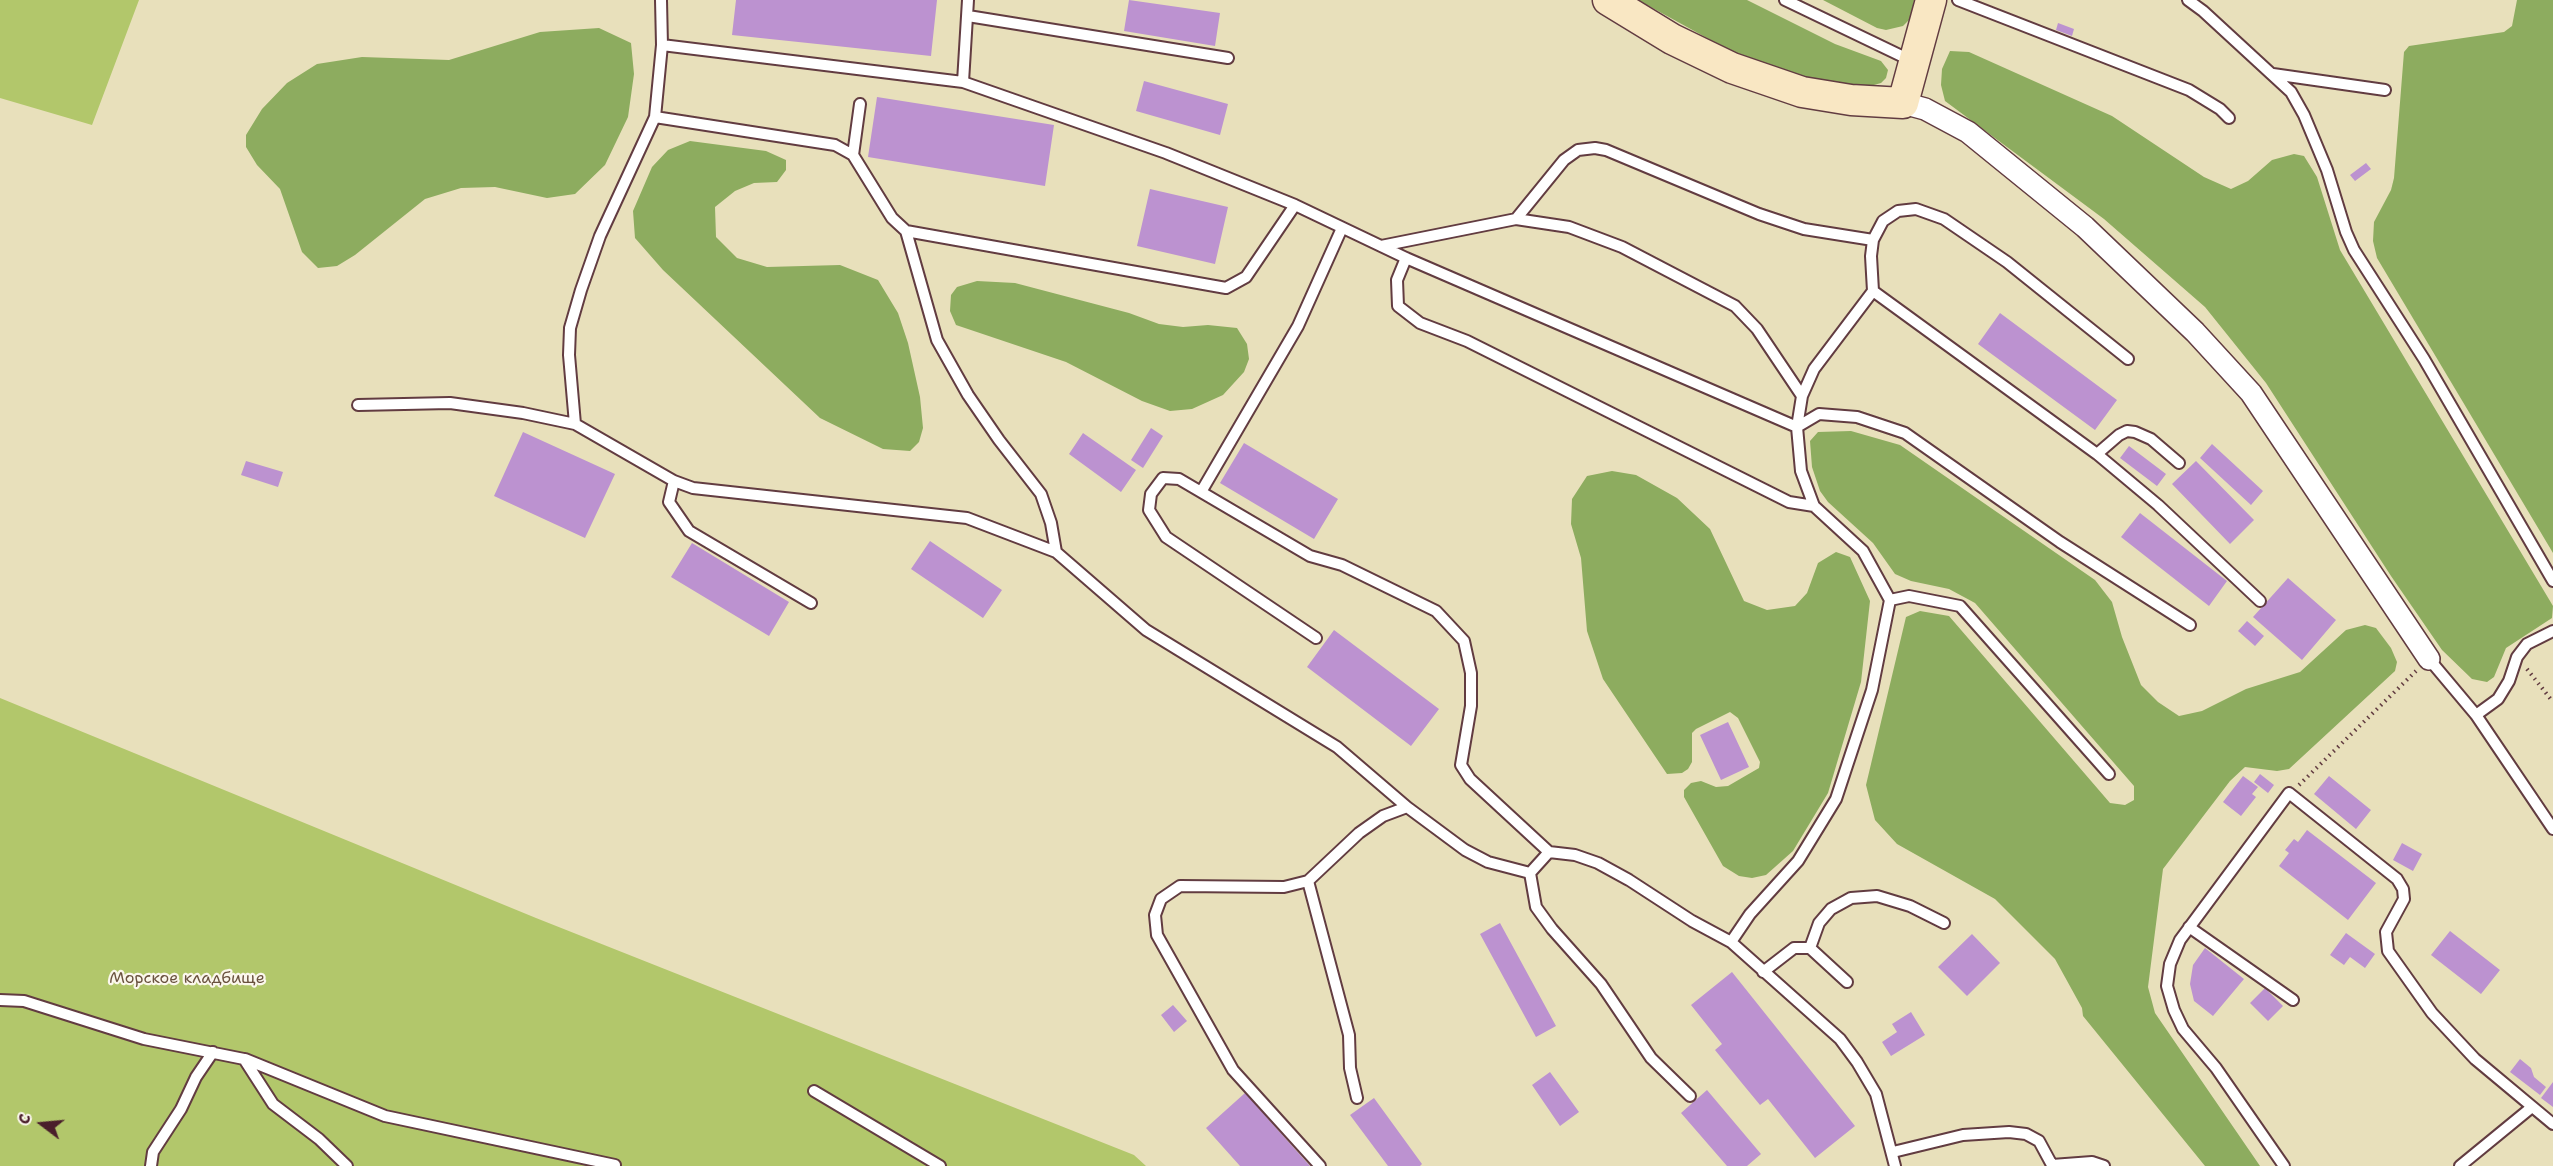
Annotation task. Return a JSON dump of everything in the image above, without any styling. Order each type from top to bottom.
[{"type":"main road","points":[[1608,0],[1672,39],[1732,68],[1802,92],[1851,100],[1903,103],[1931,0]]},
{"type":"street","points":[[1903,103],[1925,109],[1968,132],[2085,227],[2195,332],[2251,393],[2428,659]]},
{"type":"lane","points":[[576,424],[569,355],[570,328],[600,236],[655,117],[662,45],[661,0]]},
{"type":"lane","points":[[963,82],[968,0]]},
{"type":"lane","points":[[1785,0],[1913,62]]},
{"type":"lane","points":[[1958,0],[2189,90],[2220,109],[2229,118]]},
{"type":"lane","points":[[2188,0],[2291,92],[2304,115],[2327,170],[2346,232],[2354,250],[2424,359],[2553,581]]},
{"type":"lane","points":[[968,16],[1228,58]]},
{"type":"lane","points":[[662,45],[963,82],[1166,153],[1294,206],[1406,258],[1797,427]]},
{"type":"lane","points":[[2273,74],[2385,90]]},
{"type":"lane","points":[[853,155],[860,105]]},
{"type":"lane","points":[[655,117],[835,145],[853,155],[892,218],[906,231],[937,340],[968,395],[1041,494],[1051,523],[1056,552]]},
{"type":"lane","points":[[1516,219],[1564,160],[1578,150],[1595,148],[1606,150],[1759,214],[1804,229],[1873,240]]},
{"type":"lane","points":[[906,231],[1226,288],[1246,277],[1294,206]]},
{"type":"lane","points":[[1731,942],[1750,914],[1798,861],[1836,799],[1872,690],[1890,600],[1863,551],[1814,507],[1801,471],[1797,427],[1802,396],[1814,369],[1872,291],[1873,240],[1883,221],[1898,211],[1917,209],[1944,219],[2007,262],[2128,359]]},
{"type":"lane","points":[[1380,246],[1516,219],[1569,227],[1622,247],[1735,306],[1757,329],[1802,396]]},
{"type":"lane","points":[[1201,492],[1298,326],[1342,228]]},
{"type":"lane","points":[[1406,258],[1396,280],[1398,306],[1420,323],[1467,341],[1789,502],[1814,507]]},
{"type":"lane","points":[[1872,291],[2097,454],[2158,505],[2260,601]]},
{"type":"lane","points":[[358,405],[450,403],[523,413],[576,424],[674,481],[693,488],[967,518],[1056,552],[1146,630],[1337,747],[1407,807],[1465,850],[1488,862],[1530,873]]},
{"type":"lane","points":[[1797,427],[1819,414],[1857,417],[1905,433],[2060,542],[2190,626]]},
{"type":"lane","points":[[2097,454],[2127,431],[2151,439],[2179,463]]},
{"type":"lane","points":[[1316,638],[1166,537],[1149,510],[1151,494],[1163,478],[1179,479],[1310,556],[1342,565],[1436,611],[1464,641],[1471,673],[1471,706],[1461,765],[1470,779],[1549,852],[1575,855],[1598,863],[1629,880],[1692,921],[1731,942],[1840,1039],[1876,1094],[1895,1166]]},
{"type":"lane","points":[[674,481],[669,502],[689,531],[811,603]]},
{"type":"lane","points":[[1890,600],[1910,596],[1960,606],[2109,774]]},
{"type":"lane","points":[[2476,715],[2498,699],[2509,681],[2517,657],[2528,644],[2553,631]]},
{"type":"lane","points":[[2428,659],[2476,715],[2553,829]]},
{"type":"lane","points":[[2284,1166],[2216,1068],[2183,1029],[2174,1010],[2167,986],[2170,964],[2180,940],[2289,794],[2397,879],[2403,889],[2404,899],[2386,932],[2388,951],[2432,1013],[2475,1059],[2553,1124]]},
{"type":"lane","points":[[1320,1166],[1233,1070],[1157,935],[1155,915],[1161,899],[1180,886],[1284,887],[1308,881],[1383,816],[1407,807]]},
{"type":"lane","points":[[1530,873],[1549,852]]},
{"type":"lane","points":[[1530,873],[1536,907],[1552,929],[1601,984],[1651,1058],[1690,1096]]},
{"type":"lane","points":[[1308,881],[1349,1035],[1350,1068],[1357,1098]]},
{"type":"lane","points":[[1810,948],[1819,923],[1831,909],[1851,898],[1877,896],[1910,906],[1944,923]]},
{"type":"lane","points":[[2189,927],[2293,999]]},
{"type":"lane","points":[[1763,972],[1794,948],[1810,948],[1847,982]]},
{"type":"lane","points":[[0,1000],[24,1001],[144,1039],[244,1059],[385,1116],[615,1166]]},
{"type":"lane","points":[[151,1166],[153,1152],[181,1109],[196,1077],[213,1052]]},
{"type":"lane","points":[[244,1059],[273,1104],[319,1139],[347,1166]]},
{"type":"lane","points":[[814,1091],[940,1166]]},
{"type":"lane","points":[[2460,1166],[2532,1107]]},
{"type":"lane","points":[[1893,1152],[1963,1135],[2009,1132],[2026,1134],[2038,1141],[2052,1165],[2092,1162],[2104,1166]]},
{"type":"path","points":[[2517,657],[2553,702]]},
{"type":"path","points":[[2289,794],[2428,659]]},
{"type":"green space","points":[[0,0],[139,0],[92,125],[0,98]]},
{"type":"green space","points":[[1638,0],[1747,0],[1835,44],[1881,61],[1888,70],[1886,78],[1881,83],[1863,88],[1811,81],[1736,54]]},
{"type":"green space","points":[[1823,0],[1914,0],[1911,18],[1903,26],[1886,30],[1877,28]]},
{"type":"green space","points":[[2517,0],[2553,0],[2553,553],[2377,258],[2373,241],[2374,222],[2391,190],[2394,178],[2404,52],[2409,46],[2504,32],[2512,26]]},
{"type":"green space","points":[[599,28],[631,43],[634,74],[628,117],[605,165],[575,194],[547,198],[495,187],[461,188],[425,199],[355,255],[337,266],[318,268],[302,252],[280,189],[257,165],[246,147],[246,135],[262,109],[287,83],[317,64],[362,57],[449,60],[540,32]]},
{"type":"green space","points":[[1950,51],[1969,52],[2112,116],[2204,177],[2231,189],[2248,181],[2272,160],[2294,154],[2304,156],[2317,177],[2340,250],[2553,606],[2552,618],[2506,648],[2494,677],[2487,682],[2472,679],[2442,650],[2391,576],[2266,383],[2205,307],[2104,219],[1945,101],[1941,85],[1942,69]]},
{"type":"green space","points":[[690,141],[766,151],[786,160],[786,170],[777,182],[754,183],[735,191],[715,207],[716,237],[737,258],[767,267],[840,265],[878,280],[898,313],[908,343],[920,397],[923,428],[919,442],[910,451],[883,449],[820,418],[663,270],[635,238],[633,211],[652,167],[668,150]]},
{"type":"green space","points":[[977,281],[1015,283],[1129,313],[1159,324],[1237,328],[1247,344],[1249,359],[1244,372],[1223,395],[1192,409],[1170,411],[1142,401],[1066,362],[956,325],[950,311],[951,295],[957,287]]},
{"type":"green space","points":[[1851,431],[1900,445],[2095,580],[2112,602],[2122,637],[2141,685],[2158,702],[2179,716],[2202,711],[2246,689],[2300,672],[2346,630],[2365,625],[2376,628],[2391,648],[2397,662],[2395,671],[2289,769],[2277,771],[2245,767],[2230,781],[2163,869],[2148,987],[2155,1013],[2260,1166],[2205,1166],[2083,1016],[2082,1008],[2055,959],[1995,899],[1897,844],[1875,820],[1866,785],[1906,617],[1920,611],[1949,616],[2110,803],[2125,805],[2134,800],[2134,786],[1975,603],[1949,589],[1911,581],[1895,574],[1873,543],[1828,502],[1820,491],[1812,467],[1810,441],[1818,432]]},
{"type":"green space","points":[[1612,471],[1636,475],[1677,498],[1710,529],[1744,601],[1767,610],[1795,606],[1807,593],[1818,563],[1836,552],[1850,557],[1870,601],[1861,682],[1828,793],[1793,851],[1766,875],[1752,878],[1739,876],[1723,866],[1684,797],[1684,790],[1691,783],[1701,781],[1716,787],[1728,786],[1759,768],[1760,762],[1738,718],[1730,712],[1696,729],[1692,733],[1692,762],[1688,769],[1682,773],[1667,774],[1603,679],[1587,631],[1581,558],[1571,524],[1572,499],[1587,476]]},
{"type":"green space","name":"Морское кладбище","points":[[0,698],[536,918],[1134,1155],[1146,1166],[0,1166]]},
{"type":"building","points":[[736,0],[937,0],[931,56],[732,35]]},
{"type":"building","points":[[1129,0],[1220,13],[1215,46],[1124,31]]},
{"type":"building","points":[[2058,23],[2074,29],[2072,36],[2056,30]]},
{"type":"building","points":[[1144,81],[1228,104],[1220,135],[1136,111]]},
{"type":"building","points":[[877,97],[1054,125],[1045,186],[868,157]]},
{"type":"building","points":[[2366,163],[2371,169],[2355,181],[2350,175]]},
{"type":"building","points":[[1150,189],[1228,207],[1215,264],[1137,246]]},
{"type":"building","points":[[2000,313],[2117,400],[2095,430],[1978,344]]},
{"type":"building","points":[[1151,428],[1163,436],[1143,468],[1131,460]]},
{"type":"building","points":[[523,432],[615,474],[585,538],[494,496]]},
{"type":"building","points":[[1083,433],[1136,470],[1121,492],[1069,454]]},
{"type":"building","points":[[1244,443],[1338,499],[1314,539],[1220,483]]},
{"type":"building","points":[[2212,444],[2263,491],[2251,505],[2200,458]]},
{"type":"building","points":[[2129,446],[2166,474],[2157,486],[2120,458]]},
{"type":"building","points":[[246,461],[283,472],[278,487],[241,475]]},
{"type":"building","points":[[2196,461],[2254,520],[2230,544],[2172,484]]},
{"type":"building","points":[[2140,513],[2227,581],[2209,606],[2121,537]]},
{"type":"building","points":[[930,541],[1002,590],[983,618],[911,569]]},
{"type":"building","points":[[692,543],[789,602],[769,636],[671,577]]},
{"type":"building","points":[[2288,578],[2336,620],[2302,660],[2253,617]]},
{"type":"building","points":[[2247,621],[2264,636],[2255,646],[2238,631]]},
{"type":"building","points":[[1334,630],[1439,709],[1411,746],[1307,667]]},
{"type":"building","points":[[1728,722],[1749,767],[1721,780],[1700,735]]},
{"type":"building","points":[[2260,774],[2274,785],[2268,793],[2254,782]]},
{"type":"building","points":[[2243,776],[2258,787],[2252,794],[2256,797],[2241,816],[2223,802]]},
{"type":"building","points":[[2329,776],[2371,810],[2356,829],[2314,794]]},
{"type":"building","points":[[2307,830],[2376,883],[2348,920],[2279,866],[2289,853],[2285,850],[2294,839],[2298,842]]},
{"type":"building","points":[[2402,843],[2422,854],[2413,871],[2393,860]]},
{"type":"building","points":[[1500,923],[1556,1026],[1536,1037],[1480,934]]},
{"type":"building","points":[[2450,931],[2500,970],[2481,994],[2431,955]]},
{"type":"building","points":[[2346,933],[2375,954],[2365,968],[2350,957],[2344,965],[2330,955]]},
{"type":"building","points":[[1972,934],[2000,963],[1967,996],[1938,967]]},
{"type":"building","points":[[2205,948],[2244,979],[2213,1016],[2194,1001],[2190,984],[2193,965]]},
{"type":"building","points":[[1732,972],[1855,1126],[1815,1158],[1768,1099],[1760,1105],[1715,1050],[1722,1044],[1691,1005]]},
{"type":"building","points":[[2265,988],[2283,1006],[2268,1021],[2250,1003]]},
{"type":"building","points":[[1173,1005],[1187,1021],[1174,1032],[1161,1015]]},
{"type":"building","points":[[1911,1012],[1925,1035],[1891,1056],[1882,1042],[1897,1032],[1892,1024]]},
{"type":"building","points":[[2520,1059],[2531,1068],[2534,1077],[2546,1087],[2540,1095],[2510,1072]]},
{"type":"building","points":[[1550,1072],[1579,1112],[1560,1126],[1532,1085]]},
{"type":"building","points":[[2553,1082],[2553,1107],[2541,1098]]},
{"type":"building","points":[[1707,1090],[1761,1154],[1747,1166],[1727,1166],[1681,1113]]},
{"type":"building","points":[[1245,1093],[1310,1166],[1240,1166],[1206,1128]]},
{"type":"building","points":[[1374,1098],[1422,1164],[1420,1166],[1388,1166],[1350,1115]]}]
